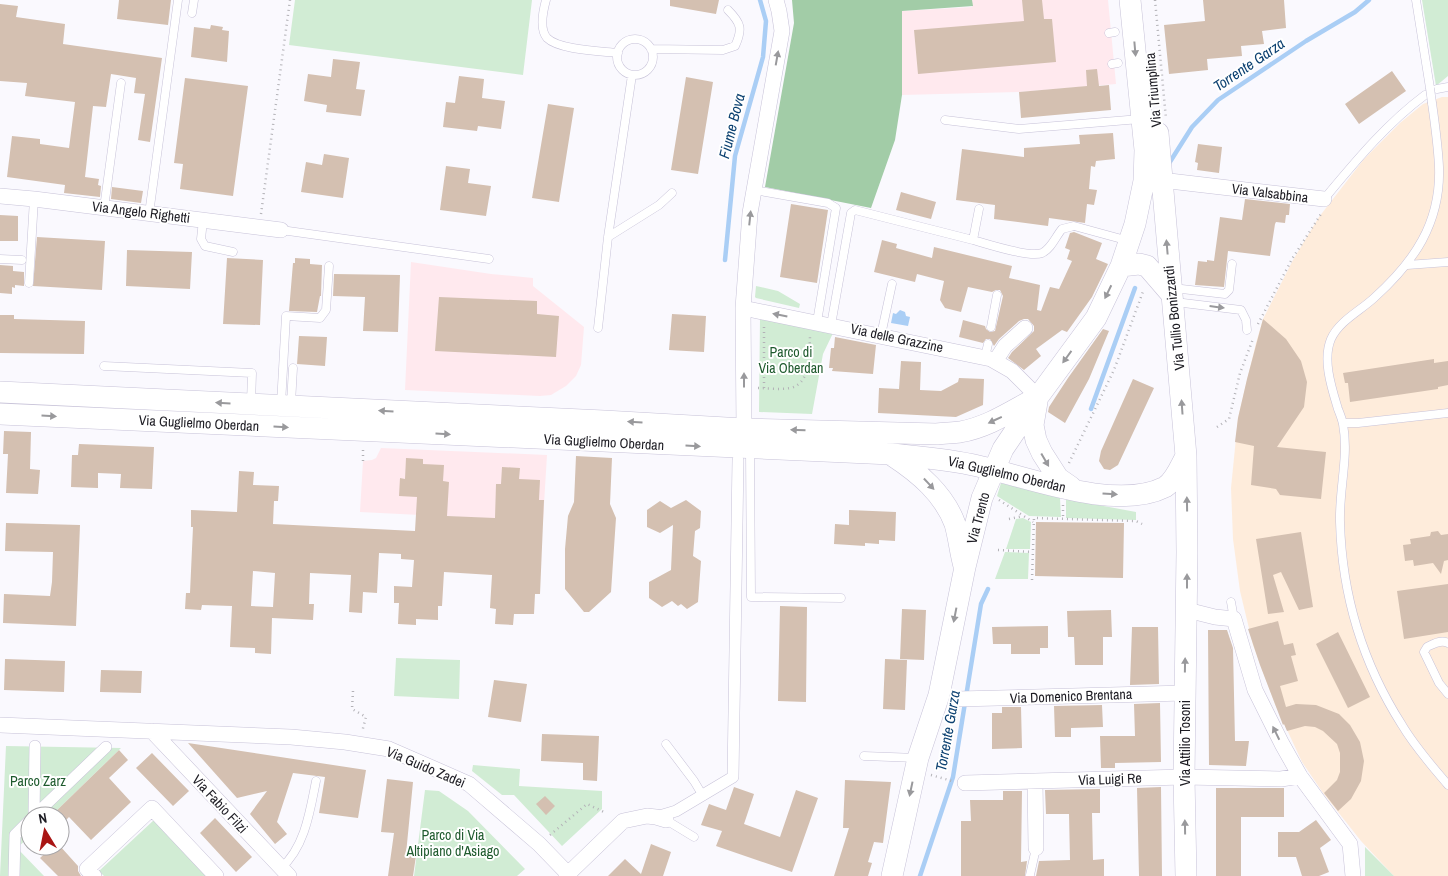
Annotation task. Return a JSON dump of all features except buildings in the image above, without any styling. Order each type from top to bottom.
[{"type":"main road","name":"Via Triumplina","points":[[1130,0],[1145,163]]},
{"type":"main road","name":"Via Triumplina","points":[[1145,0],[1162,180]]},
{"type":"main road","name":"Via Trento","points":[[892,876],[918,758],[939,696],[965,567],[982,498],[1003,449],[1038,396],[1096,318],[1121,266],[1129,241],[1144,181],[1145,163]]},
{"type":"main road","name":"Via Tullio Bonizzardi","points":[[1162,180],[1186,456],[1187,610]]},
{"type":"main road","points":[[1121,266],[1139,264],[1147,266],[1172,295]]},
{"type":"main road","name":"Via Guglielmo Oberdan","points":[[0,392],[286,406],[744,446],[960,432],[998,419],[1038,396]]},
{"type":"main road","points":[[1038,396],[1032,425],[1042,454],[1058,478],[1078,491]]},
{"type":"main road","name":"Via Guglielmo Oberdan","points":[[0,414],[891,454],[945,459],[1078,491],[1112,495],[1138,494],[1155,491],[1167,486],[1186,456]]},
{"type":"main road","points":[[891,454],[917,471],[947,507],[955,525],[965,567]]},
{"type":"main road","name":"Via Attilio Tosoni","points":[[1186,876],[1184,777],[1187,610]]},
{"type":"street","points":[[568,875],[623,821],[647,816],[661,818],[703,796],[733,777],[744,446],[743,308],[750,213],[782,31],[776,0]]},
{"type":"street","name":"Via Valsabbina","points":[[1162,180],[1324,199]]},
{"type":"street","name":"Via Angelo Righetti","points":[[0,196],[281,230]]},
{"type":"street","name":"Via delle Grazzine","points":[[743,308],[819,328],[881,335],[990,354],[1012,371],[1038,396]]},
{"type":"street","points":[[990,354],[1005,346],[1025,328]]},
{"type":"street","points":[[1187,610],[1234,619],[1255,690],[1300,776],[1350,844],[1353,876]]},
{"type":"street","name":"Via Domenico Brentana","points":[[958,699],[1185,692]]},
{"type":"street","points":[[0,725],[155,732]]},
{"type":"street","name":"Via Guido Zadei","points":[[155,732],[292,737],[389,749],[469,784],[539,844],[568,875]]},
{"type":"street","name":"Via Fabio Filzi","points":[[155,732],[285,872]]},
{"type":"street","points":[[34,806],[35,746]]},
{"type":"street","points":[[44,806],[106,747]]},
{"type":"street","name":"Via Luigi Re","points":[[964,783],[1184,777],[1281,779],[1300,776]]},
{"type":"street","points":[[1035,782],[1036,848]]},
{"type":"street","points":[[94,876],[87,869],[152,808],[216,876]]},
{"type":"street","points":[[20,830],[15,835],[14,871],[24,876]]},
{"type":"lane","points":[[149,214],[178,0]]},
{"type":"lane","points":[[192,13],[194,0]]},
{"type":"lane","points":[[546,0],[543,12],[543,28],[546,37],[556,44],[618,53]]},
{"type":"lane","points":[[1416,0],[1439,88],[1432,103],[1439,168],[1436,194],[1428,227],[1420,246],[1407,265],[1375,297],[1343,323],[1331,338],[1328,350],[1328,367],[1336,403],[1343,423],[1345,453],[1340,510],[1341,542],[1346,581],[1354,617],[1364,650],[1382,690],[1401,725],[1448,785]]},
{"type":"lane","points":[[652,48],[723,50],[735,46],[740,34],[738,21],[728,10]]},
{"type":"lane","points":[[630,40],[646,42],[652,48],[654,56],[652,64],[648,71],[641,75],[632,75],[625,72],[619,66],[618,53],[623,44],[630,40]]},
{"type":"lane","points":[[598,328],[608,237],[632,75]]},
{"type":"lane","points":[[104,208],[121,83]]},
{"type":"lane","name":"Via Valsabbina","points":[[1324,199],[1368,148],[1402,114],[1425,95]]},
{"type":"lane","points":[[945,120],[1019,129],[1142,119]]},
{"type":"lane","points":[[754,190],[828,203],[836,208],[819,328]]},
{"type":"lane","points":[[608,237],[660,205],[672,193]]},
{"type":"lane","points":[[29,283],[34,199]]},
{"type":"lane","points":[[974,240],[979,209]]},
{"type":"lane","points":[[819,328],[851,213],[855,210],[1035,254],[1048,248],[1062,228],[1074,226],[1129,241]]},
{"type":"lane","points":[[203,220],[201,239],[205,246],[233,252]]},
{"type":"lane","points":[[281,230],[488,259]]},
{"type":"lane","points":[[0,259],[22,260]]},
{"type":"lane","points":[[1407,265],[1448,262]]},
{"type":"lane","points":[[1172,295],[1225,294],[1229,290],[1232,264]]},
{"type":"lane","points":[[286,406],[286,316],[320,318],[326,310],[329,266]]},
{"type":"lane","points":[[881,335],[892,284]]},
{"type":"lane","points":[[991,327],[997,295]]},
{"type":"lane","points":[[1172,295],[1241,310],[1248,330]]},
{"type":"lane","points":[[104,366],[252,373],[251,404]]},
{"type":"lane","points":[[286,406],[293,368]]},
{"type":"lane","points":[[1343,423],[1448,413]]},
{"type":"lane","points":[[744,446],[751,597],[840,598]]},
{"type":"lane","points":[[1231,602],[1234,619]]},
{"type":"lane","points":[[1448,643],[1446,641],[1437,642],[1427,647],[1424,652],[1439,683],[1448,694]]},
{"type":"lane","points":[[666,744],[703,796]]},
{"type":"lane","points":[[864,756],[918,758]]},
{"type":"lane","points":[[285,872],[304,832],[316,781]]},
{"type":"lane","points":[[661,818],[694,836]]},
{"type":"lane","points":[[1030,875],[1036,848]]},
{"type":"path","points":[[259,227],[290,0]]},
{"type":"path","points":[[1155,0],[1167,124]]},
{"type":"path","points":[[1067,468],[1114,370],[1145,286],[1139,284]]},
{"type":"path","points":[[1256,329],[1261,316]]},
{"type":"path","points":[[764,388],[764,327],[773,329]]},
{"type":"path","points":[[744,387],[790,388],[801,383],[819,328]]},
{"type":"path","points":[[1217,427],[1229,419],[1240,373],[1253,338]]},
{"type":"path","points":[[362,461],[363,444]]},
{"type":"path","points":[[993,497],[1034,522]]},
{"type":"path","points":[[1009,519],[1023,516]]},
{"type":"path","points":[[1032,580],[1034,518],[1136,521],[1142,524]]},
{"type":"path","points":[[998,550],[1033,552]]},
{"type":"path","points":[[353,691],[352,709],[366,717],[358,744]]},
{"type":"path","points":[[942,778],[947,780]]},
{"type":"path","points":[[539,844],[587,804],[604,812]]},
{"type":"shaded area","points":[[972,0],[1108,0],[1116,84],[1019,92],[902,95],[902,11],[972,7]]},
{"type":"shaded area","points":[[1442,97],[1448,97],[1448,876],[1394,876],[1361,841],[1323,793],[1302,762],[1275,704],[1253,645],[1240,591],[1233,539],[1231,488],[1238,418],[1256,343],[1263,319],[1293,260],[1319,217],[1364,159],[1400,123],[1423,104]]},
{"type":"shaded area","points":[[411,262],[533,278],[533,286],[584,327],[581,365],[576,376],[566,386],[551,395],[540,396],[405,390]]},
{"type":"shaded area","points":[[381,448],[547,455],[543,521],[360,512],[363,461],[376,458]]},
{"type":"green space","points":[[295,0],[532,0],[523,75],[289,45]]},
{"type":"green space","points":[[792,0],[972,0],[973,6],[902,11],[902,95],[895,140],[871,208],[765,187],[794,23]]},
{"type":"green space","points":[[1422,0],[1448,0],[1448,76],[1436,86]]},
{"type":"green space","points":[[756,286],[778,291],[800,304],[799,308],[756,298]]},
{"type":"green space","name":"Parco di Via Oberdan","points":[[760,318],[834,331],[823,354],[812,414],[759,412]]},
{"type":"green space","points":[[1001,483],[1060,498],[1061,517],[1029,516],[997,496]]},
{"type":"green space","points":[[1066,499],[1136,512],[1136,520],[1066,518]]},
{"type":"green space","points":[[1023,518],[1031,522],[1030,549],[1006,549],[1016,519]]},
{"type":"green space","points":[[1005,552],[1029,553],[1028,579],[995,579]]},
{"type":"green space","points":[[396,658],[460,660],[459,699],[394,696]]},
{"type":"green space","name":"Parco Zarz","points":[[6,746],[121,748],[61,806],[20,806],[20,845],[17,848],[20,851],[20,856],[25,856],[44,876],[0,876]]},
{"type":"green space","points":[[473,765],[520,769],[519,786],[602,791],[602,809],[562,846],[514,795],[502,795],[472,771]]},
{"type":"green space","name":"Parco di Via Altipiano d'Asiago","points":[[425,790],[439,791],[468,811],[525,869],[517,876],[414,876]]},
{"type":"green space","points":[[154,820],[207,876],[104,876],[99,871]]},
{"type":"green space","points":[[1365,847],[1394,876],[1365,876]]},
{"type":"water","points":[[900,310],[910,317],[908,326],[891,323],[893,313],[896,314]]},
{"type":"waterway","name":"Fiume Bova","points":[[725,260],[735,156],[763,57],[766,21],[760,0]]},
{"type":"waterway","name":"Torrente Garza","points":[[1168,165],[1192,127],[1218,100],[1306,41],[1355,12],[1369,0]]},
{"type":"waterway","name":"Torrente Garza","points":[[1091,409],[1135,288]]},
{"type":"waterway","name":"Torrente Garza","points":[[920,876],[953,777],[981,604],[988,589]]}]
